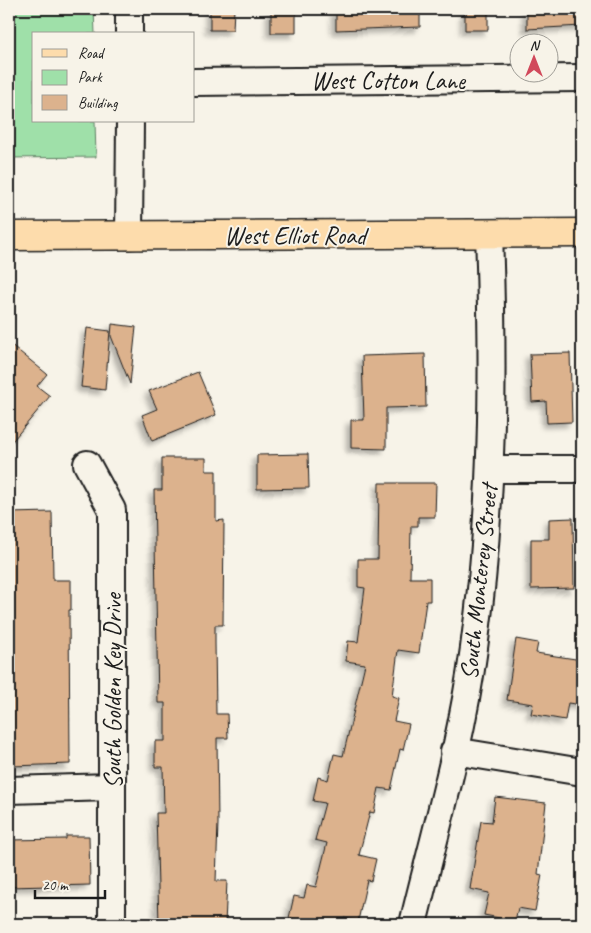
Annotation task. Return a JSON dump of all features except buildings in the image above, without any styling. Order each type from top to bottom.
[{"type":"main road","name":"West Elliot Road","points":[[9,236],[582,233]]},
{"type":"street","points":[[129,9],[129,32]]},
{"type":"street","name":"West Cotton Lane","points":[[195,82],[582,78]]},
{"type":"street","points":[[129,236],[130,122]]},
{"type":"street","name":"South Monterey Street","points":[[413,924],[454,751],[474,650],[483,572],[490,470],[493,340],[489,234]]},
{"type":"street","name":"South Golden Key Drive","points":[[86,464],[112,510],[112,924]]},
{"type":"street","points":[[490,470],[582,470]]},
{"type":"street","points":[[454,751],[582,772]]},
{"type":"street","points":[[9,790],[111,787]]},
{"type":"green space","points":[[9,9],[94,9],[95,32],[32,32],[32,122],[95,122],[96,157],[9,158]]}]
